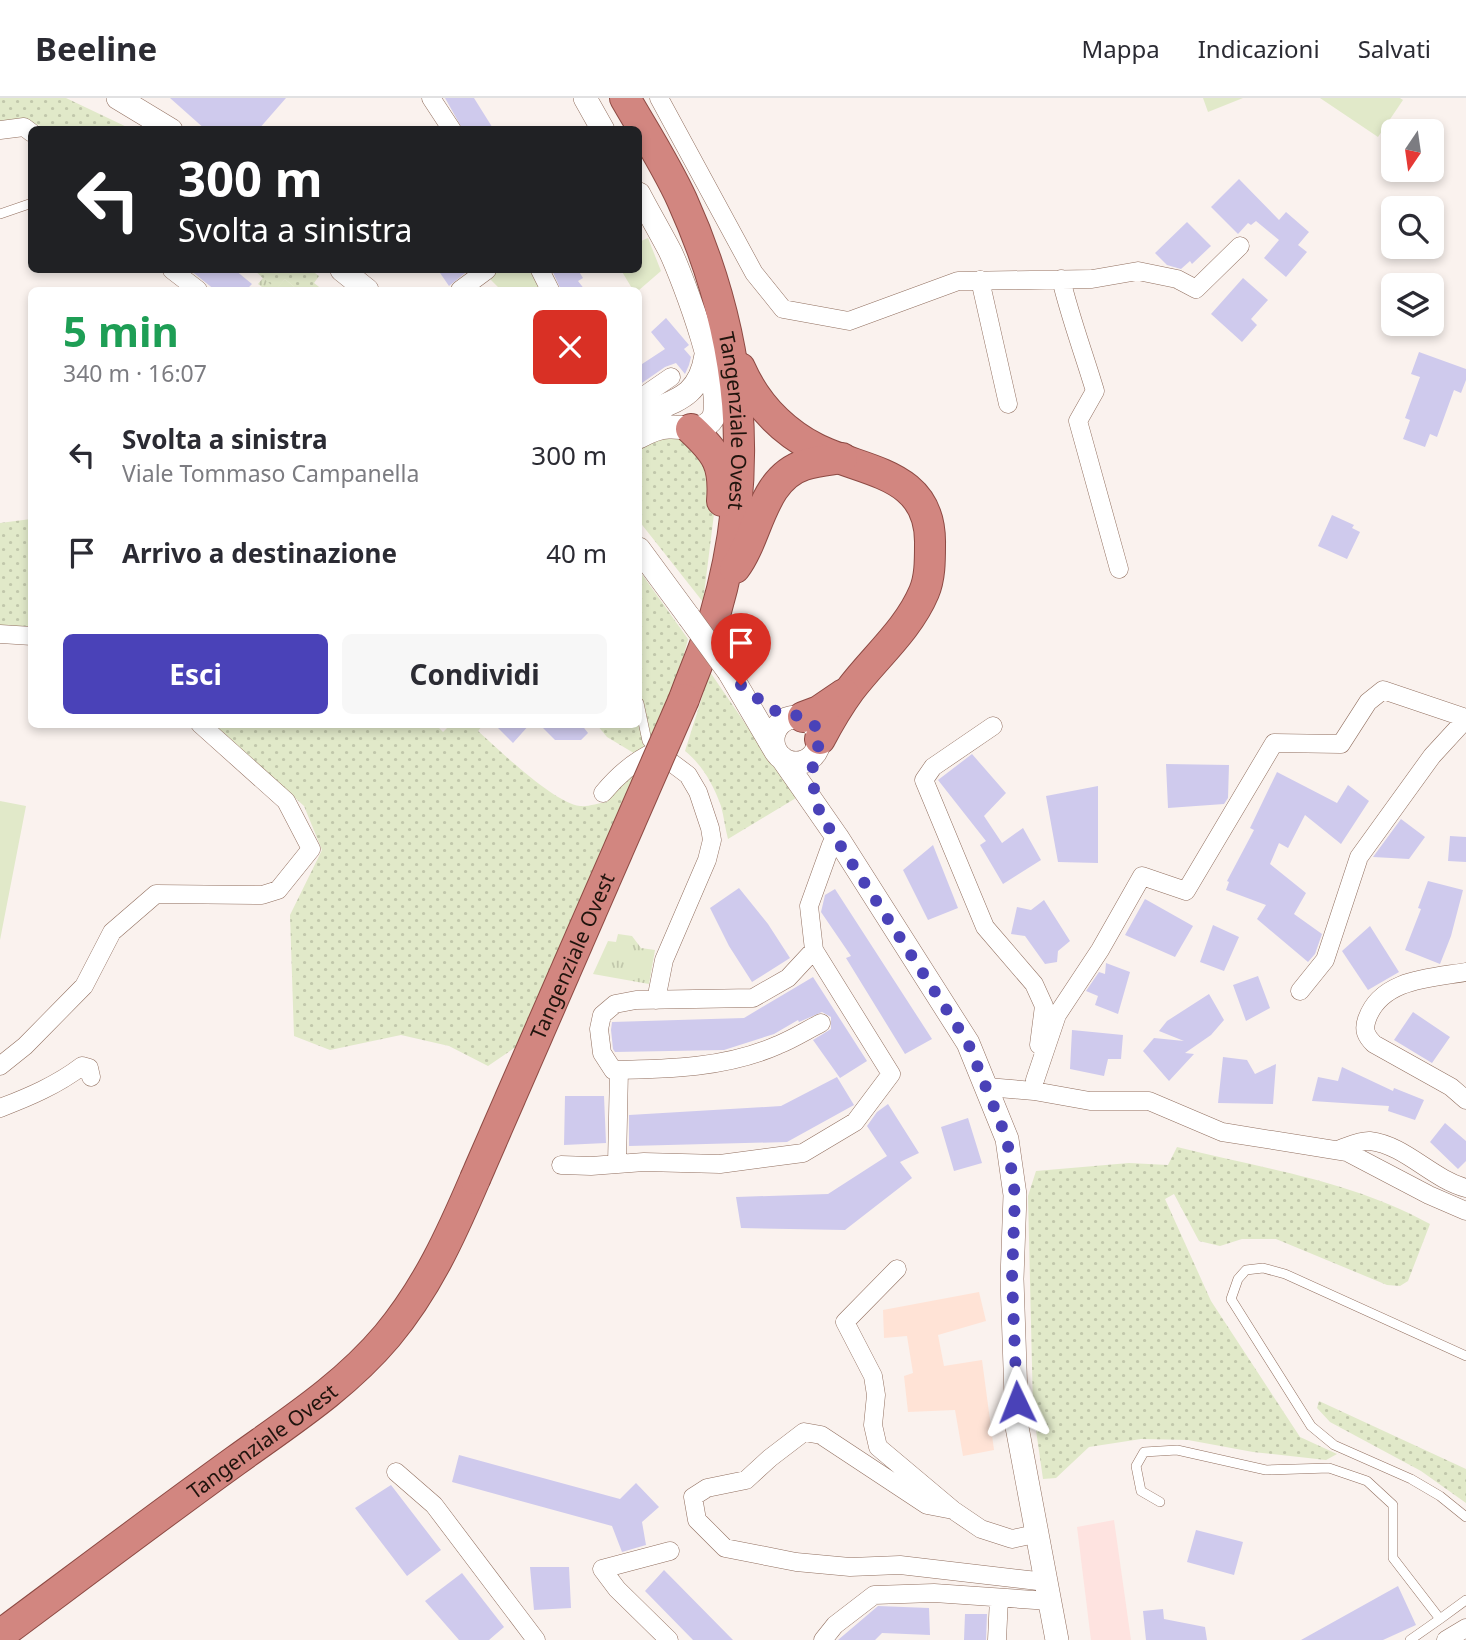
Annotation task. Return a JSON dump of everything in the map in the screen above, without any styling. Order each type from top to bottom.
[{"type":"highway","name":"Tangenziale Ovest","points":[[625,98],[641,126]]},
{"type":"highway","name":"Tangenziale Ovest","points":[[0,1635],[321,1400],[359,1367],[388,1334],[433,1272],[684,699],[715,617],[732,537],[740,460],[738,397],[718,348],[720,305],[695,233],[681,198],[642,128]]},
{"type":"highway","points":[[718,348],[770,415],[815,448],[873,468],[899,482],[911,493],[925,514],[930,536],[929,575],[924,592],[898,632],[850,690],[819,711],[808,732]]},
{"type":"highway","points":[[691,429],[718,458],[722,469],[718,534],[723,586]]},
{"type":"highway","points":[[723,586],[743,557],[766,503],[784,474],[805,464],[842,458]]},
{"type":"street","points":[[118,98],[164,126]]},
{"type":"street","points":[[431,98],[449,126]]},
{"type":"street","points":[[659,98],[754,273],[783,309],[849,321],[958,281],[1092,279],[1138,271],[1177,279],[1196,289],[1240,246]]},
{"type":"street","points":[[592,100],[602,126]]},
{"type":"street","points":[[0,130],[24,127],[28,130]]},
{"type":"street","points":[[642,200],[670,253],[693,311],[718,348],[712,373],[716,413],[709,423],[691,429],[667,427],[642,431]]},
{"type":"street","points":[[176,273],[194,287]]},
{"type":"street","points":[[346,273],[363,287]]},
{"type":"street","points":[[464,287],[484,273]]},
{"type":"street","points":[[1061,279],[1069,314],[1077,331],[1095,391],[1078,421],[1119,569]]},
{"type":"street","points":[[980,280],[1008,404]]},
{"type":"street","points":[[642,398],[701,379],[718,348]]},
{"type":"street","points":[[678,387],[680,413],[691,429]]},
{"type":"street","points":[[642,429],[678,387]]},
{"type":"street","points":[[642,553],[729,672],[779,755],[837,837],[964,1037],[1007,1139],[1015,1195],[1012,1279],[1017,1427],[1057,1640]]},
{"type":"street","points":[[0,635],[28,636]]},
{"type":"street","points":[[729,672],[758,701],[808,732]]},
{"type":"street","points":[[1034,1086],[1057,1016],[1100,950],[1142,876],[1186,891],[1274,743],[1341,744],[1368,702],[1383,690],[1466,719],[1432,756],[1359,857],[1325,960],[1300,991]]},
{"type":"street","points":[[780,723],[808,732],[811,759],[797,763],[779,755],[774,745],[775,729],[780,723]]},
{"type":"street","points":[[993,726],[933,767],[925,780],[985,926],[1034,984],[1044,1006],[1034,1086]]},
{"type":"street","points":[[0,1066],[25,1046],[84,986],[112,932],[156,894],[262,895],[278,890],[311,849],[286,802],[204,728]]},
{"type":"street","points":[[808,732],[812,780],[820,814]]},
{"type":"street","points":[[603,793],[616,777],[656,751],[688,775],[698,792],[710,828],[712,840],[707,860],[664,960],[656,1000]]},
{"type":"street","points":[[561,1165],[720,1164],[803,1153],[855,1122],[891,1074],[814,950],[809,905],[831,845],[837,837]]},
{"type":"street","points":[[814,950],[788,978],[753,998],[636,1000],[615,1004],[602,1015],[599,1029],[602,1053],[613,1070],[657,1070],[713,1065],[777,1046],[821,1023]]},
{"type":"street","points":[[1466,972],[1417,980],[1388,990],[1370,1008],[1365,1025],[1366,1036],[1374,1044],[1451,1087],[1466,1100]]},
{"type":"street","points":[[0,1108],[31,1096],[82,1066],[89,1068],[91,1077]]},
{"type":"street","points":[[617,1164],[619,1070]]},
{"type":"street","points":[[987,1087],[1034,1086],[1090,1101],[1149,1101],[1222,1132],[1347,1152],[1429,1195],[1466,1211]]},
{"type":"street","points":[[1338,1150],[1368,1141],[1399,1152],[1453,1184],[1466,1188]]},
{"type":"street","points":[[897,1269],[845,1322],[873,1376],[876,1395],[873,1425],[878,1447],[953,1510],[981,1529],[1012,1539],[1035,1534]]},
{"type":"street","points":[[953,1510],[927,1505],[821,1435],[804,1432],[746,1480],[707,1488],[693,1497],[697,1520],[725,1548],[796,1562],[850,1567],[900,1564],[1048,1592]]},
{"type":"street","points":[[396,1472],[434,1506],[536,1640]]},
{"type":"street","points":[[669,1640],[617,1589],[602,1569],[670,1551]]},
{"type":"street","points":[[823,1640],[835,1625],[874,1595],[934,1593],[999,1598],[1048,1592]]},
{"type":"street","points":[[997,1640],[999,1598]]},
{"type":"street","points":[[1446,1640],[1466,1628]]},
{"type":"lane","points":[[0,214],[28,204]]},
{"type":"lane","points":[[642,717],[647,741],[656,751]]},
{"type":"lane","points":[[1466,1356],[1286,1274],[1263,1268],[1246,1270],[1238,1279],[1231,1299],[1311,1426],[1334,1445],[1411,1479],[1440,1496],[1466,1517]]},
{"type":"lane","points":[[1160,1502],[1141,1491],[1136,1466],[1144,1452],[1177,1450],[1266,1470],[1329,1468],[1367,1481],[1393,1505],[1393,1558],[1440,1619]]},
{"type":"lane","points":[[1410,1640],[1466,1600]]},
{"type":"shaded area","points":[[979,1292],[986,1321],[938,1335],[944,1366],[982,1360],[994,1450],[963,1456],[955,1410],[908,1412],[904,1376],[913,1373],[907,1336],[884,1338],[883,1310]]},
{"type":"shaded area","points":[[1114,1520],[1131,1640],[1091,1640],[1077,1527]]},
{"type":"green space","points":[[0,98],[66,98],[125,126],[40,126],[28,121],[0,121]]},
{"type":"green space","points":[[1203,98],[1243,98],[1208,112]]},
{"type":"green space","points":[[1320,98],[1403,100],[1390,119],[1381,119],[1381,133],[1378,137]]},
{"type":"green space","points":[[648,238],[661,271],[642,287],[631,287],[623,273],[642,273],[642,241]]},
{"type":"green space","points":[[257,273],[315,273],[319,276],[314,283],[319,287],[294,287],[285,279],[278,287],[273,287]]},
{"type":"green space","points":[[492,273],[537,273],[545,287],[498,287],[487,276]]},
{"type":"green space","points":[[263,278],[274,287],[262,287],[258,284]]},
{"type":"green space","points":[[285,279],[294,287],[278,287]]},
{"type":"green space","points":[[657,436],[685,438],[718,482],[703,602],[642,525],[642,444]]},
{"type":"green space","points":[[28,519],[28,626],[0,629],[0,523]]},
{"type":"green space","points":[[642,574],[688,639],[680,670],[651,749],[637,755],[607,737],[600,728],[642,728]]},
{"type":"green space","points":[[710,672],[796,798],[728,839],[715,790],[702,769],[685,751]]},
{"type":"green space","points":[[218,728],[439,728],[443,732],[447,728],[480,728],[478,731],[542,786],[569,803],[580,806],[607,802],[623,780],[646,768],[529,1038],[488,1066],[449,1046],[401,1035],[330,1050],[294,1036],[290,915],[322,850],[304,806]]},
{"type":"green space","points":[[0,801],[26,806],[0,940]]},
{"type":"green space","points":[[618,934],[632,936],[641,948],[655,950],[649,984],[593,974],[608,941],[616,942]]},
{"type":"green space","points":[[1177,1147],[1338,1186],[1369,1196],[1430,1224],[1408,1281],[1400,1286],[1387,1285],[1276,1239],[1242,1239],[1220,1246],[1199,1241],[1174,1194],[1165,1199],[1211,1301],[1300,1437],[1337,1454],[1326,1460],[1253,1452],[1188,1440],[1141,1439],[1089,1447],[1056,1478],[1043,1479],[1033,1409],[1028,1196],[1036,1171],[1129,1163],[1168,1165]]},
{"type":"green space","points":[[1319,1401],[1466,1469],[1466,1503],[1421,1471],[1330,1422],[1317,1408]]},
{"type":"building","points":[[170,98],[286,98],[262,126],[202,126]]},
{"type":"building","points":[[445,98],[474,98],[492,126],[461,126]]},
{"type":"building","points":[[1239,179],[1279,220],[1286,212],[1309,232],[1298,245],[1307,252],[1286,277],[1264,258],[1279,240],[1256,221],[1251,225],[1248,223],[1238,234],[1211,207]]},
{"type":"building","points":[[1187,222],[1211,246],[1192,264],[1190,261],[1181,269],[1167,265],[1155,253]]},
{"type":"building","points":[[194,273],[239,273],[252,284],[249,287],[211,287]]},
{"type":"building","points":[[440,273],[465,273],[449,286]]},
{"type":"building","points":[[553,273],[580,273],[583,278],[578,281],[583,287],[560,287]]},
{"type":"building","points":[[1243,278],[1268,300],[1251,319],[1257,325],[1242,342],[1211,314]]},
{"type":"building","points":[[666,318],[689,345],[684,349],[691,357],[685,374],[676,363],[665,367],[642,383],[642,364],[665,349],[651,332]]},
{"type":"building","points":[[1419,352],[1466,369],[1466,380],[1461,393],[1454,390],[1437,437],[1430,434],[1425,447],[1403,439],[1410,420],[1405,418],[1420,377],[1411,374]]},
{"type":"building","points":[[1332,515],[1354,525],[1352,528],[1360,532],[1347,559],[1318,546]]},
{"type":"building","points":[[498,728],[526,728],[513,743]]},
{"type":"building","points":[[543,728],[584,728],[588,733],[581,740],[555,740]]},
{"type":"building","points":[[972,754],[1006,793],[984,816],[1002,843],[1023,828],[1041,860],[1003,884],[980,845],[986,841],[938,780]]},
{"type":"building","points":[[1166,764],[1229,765],[1228,798],[1224,804],[1168,808]]},
{"type":"building","points":[[1277,772],[1337,803],[1348,785],[1369,801],[1341,844],[1305,815],[1288,848],[1279,843],[1270,864],[1306,893],[1294,914],[1322,934],[1315,954],[1308,962],[1257,919],[1266,905],[1226,890],[1227,881],[1254,830],[1250,828]]},
{"type":"building","points":[[1098,786],[1098,863],[1058,862],[1046,796]]},
{"type":"building","points":[[1401,819],[1425,837],[1409,859],[1373,857]]},
{"type":"building","points":[[1450,836],[1466,837],[1466,862],[1448,861]]},
{"type":"building","points":[[933,845],[958,908],[928,920],[903,870]]},
{"type":"building","points":[[1428,881],[1463,890],[1451,936],[1440,964],[1405,950],[1421,909],[1418,908]]},
{"type":"building","points":[[739,888],[768,924],[790,958],[752,982],[729,946],[710,908]]},
{"type":"building","points":[[835,889],[932,1039],[905,1054],[846,958],[851,956],[821,912],[825,895]]},
{"type":"building","points":[[1145,899],[1193,926],[1175,957],[1125,935]]},
{"type":"building","points":[[1044,900],[1070,941],[1058,951],[1057,962],[1045,964],[1025,936],[1011,934],[1017,907],[1031,910]]},
{"type":"building","points":[[1213,925],[1239,937],[1224,971],[1200,962]]},
{"type":"building","points":[[1370,926],[1399,972],[1368,990],[1342,951]]},
{"type":"building","points":[[1106,963],[1130,972],[1118,1014],[1095,1005],[1098,996],[1086,991],[1099,972],[1105,974]]},
{"type":"building","points":[[1258,976],[1270,1008],[1246,1021],[1233,985]]},
{"type":"building","points":[[813,977],[867,1061],[840,1078],[813,1040],[831,1029],[831,1017],[822,1012],[799,1022],[798,1020],[774,1034],[724,1050],[615,1052],[613,1049],[612,1022],[744,1018]]},
{"type":"building","points":[[1209,994],[1224,1020],[1211,1035],[1185,1053],[1194,1054],[1169,1081],[1143,1051],[1154,1038],[1184,1041],[1159,1031],[1167,1021]]},
{"type":"building","points":[[1413,1012],[1450,1037],[1432,1063],[1394,1040]]},
{"type":"building","points":[[1072,1030],[1123,1035],[1121,1059],[1108,1059],[1104,1076],[1070,1069]]},
{"type":"building","points":[[1223,1057],[1247,1060],[1255,1074],[1276,1064],[1273,1104],[1218,1103]]},
{"type":"building","points":[[1342,1067],[1393,1091],[1394,1088],[1424,1100],[1415,1120],[1388,1111],[1389,1106],[1312,1101],[1318,1077],[1338,1081]]},
{"type":"building","points":[[837,1077],[854,1105],[787,1142],[629,1146],[629,1115],[781,1106]]},
{"type":"building","points":[[565,1096],[604,1096],[606,1143],[564,1145]]},
{"type":"building","points":[[888,1104],[919,1153],[900,1162],[912,1178],[845,1230],[741,1228],[736,1197],[828,1194],[887,1156],[867,1126],[877,1112]]},
{"type":"building","points":[[968,1118],[982,1163],[954,1171],[941,1127]]},
{"type":"building","points":[[1445,1123],[1466,1141],[1466,1161],[1458,1169],[1430,1142]]},
{"type":"building","points":[[459,1455],[620,1499],[636,1483],[659,1507],[642,1522],[646,1545],[622,1552],[612,1526],[452,1482]]},
{"type":"building","points":[[391,1485],[441,1550],[407,1576],[355,1508]]},
{"type":"building","points":[[1196,1530],[1243,1542],[1234,1575],[1187,1562]]},
{"type":"building","points":[[530,1567],[569,1567],[571,1608],[534,1610]]},
{"type":"building","points":[[664,1570],[733,1640],[693,1640],[645,1591]]},
{"type":"building","points":[[462,1573],[504,1627],[489,1640],[459,1640],[425,1601]]},
{"type":"building","points":[[1398,1586],[1416,1625],[1383,1640],[1301,1640]]},
{"type":"building","points":[[878,1606],[929,1608],[930,1635],[882,1633],[875,1640],[838,1640]]},
{"type":"building","points":[[1163,1609],[1164,1619],[1205,1627],[1207,1640],[1146,1640],[1143,1611]]},
{"type":"building","points":[[965,1614],[987,1614],[986,1640],[964,1640]]},
{"type":"route","points":[[741,685],[772,710],[803,717],[815,726],[820,739],[812,780],[820,814],[968,1043],[987,1087],[1007,1139],[1015,1195],[1012,1279],[1017,1402]]}]
